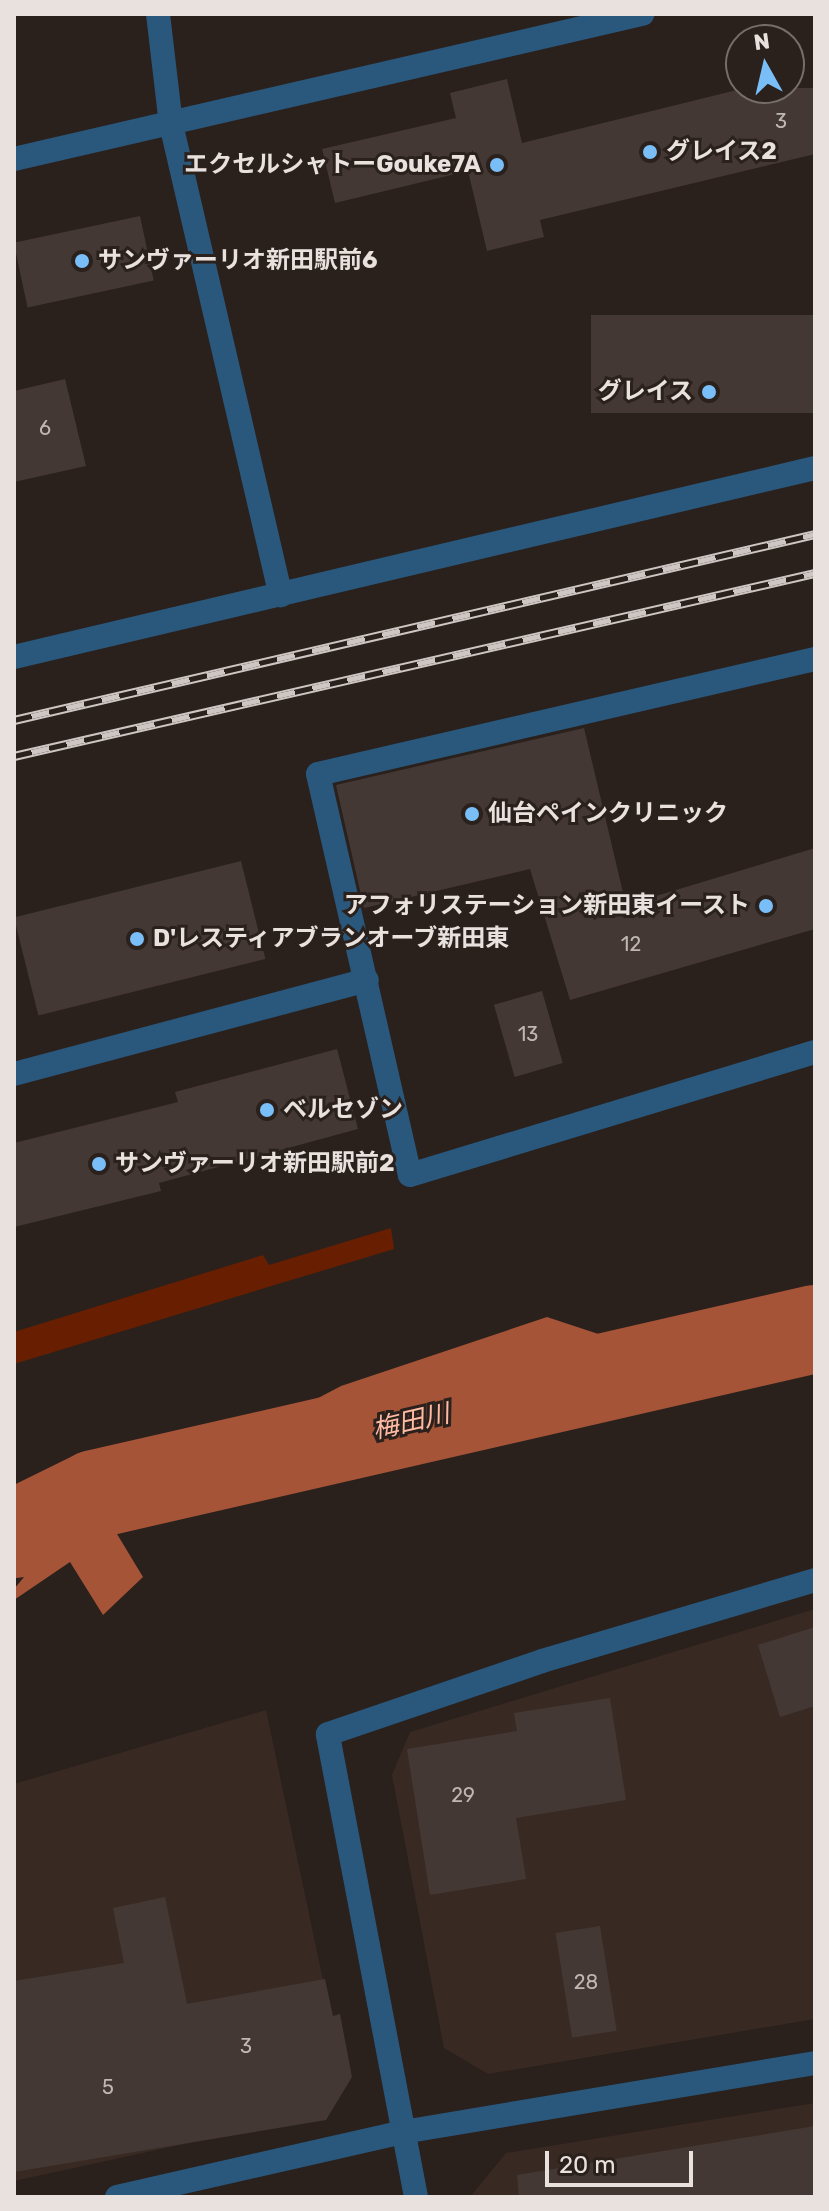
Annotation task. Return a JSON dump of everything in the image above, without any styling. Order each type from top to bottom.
[{"type":"street","points":[[158,14],[171,124],[281,595]]},
{"type":"street","points":[[14,159],[642,14]]},
{"type":"street","points":[[14,657],[815,468]]},
{"type":"street","points":[[815,659],[318,774],[410,1175],[815,1052]]},
{"type":"street","points":[[14,1074],[367,980]]},
{"type":"street","points":[[416,2197],[328,1734],[542,1661],[815,1580]]},
{"type":"street","points":[[117,2197],[403,2132],[815,2063]]},
{"type":"shaded area","points":[[391,1228],[394,1249],[14,1364],[14,1332],[263,1255],[269,1265]]},
{"type":"shaded area","points":[[547,1317],[686,1363],[815,1335],[815,1368],[585,1389],[446,1387],[289,1447],[240,1495],[114,1529],[143,1577],[103,1615],[70,1562],[14,1600],[14,1589],[61,1533],[341,1386]]},
{"type":"shaded area","points":[[815,1609],[815,2019],[488,2074],[444,2048],[392,1775],[410,1732]]},
{"type":"shaded area","points":[[266,1710],[343,2075],[318,2115],[14,2181],[14,1784]]},
{"type":"shaded area","points":[[815,2103],[815,2197],[470,2197],[506,2153]]},
{"type":"building","points":[[507,79],[522,143],[725,93],[725,104],[805,104],[805,88],[815,88],[815,154],[540,220],[544,237],[487,251],[468,171],[335,203],[322,149],[456,118],[450,93]]},
{"type":"building","name":"サンヴァーリオ新田駅前6","points":[[140,216],[154,281],[28,307],[14,243]]},
{"type":"building","name":"グレイス","points":[[591,315],[815,315],[815,413],[591,413]]},
{"type":"building","points":[[65,379],[86,466],[14,482],[14,391]]},
{"type":"building","points":[[584,728],[626,905],[815,848],[815,929],[570,1000],[530,869],[364,908],[336,785]]},
{"type":"building","name":"D'レスティアブランオーブ新田東","points":[[241,861],[265,959],[38,1016],[14,918]]},
{"type":"building","points":[[542,991],[563,1063],[515,1077],[494,1005]]},
{"type":"building","points":[[337,1049],[358,1129],[159,1183],[161,1191],[14,1227],[14,1143],[178,1102],[175,1092]]},
{"type":"building","points":[[815,1627],[815,1706],[780,1717],[758,1645]]},
{"type":"building","points":[[610,1698],[626,1800],[516,1818],[526,1879],[430,1895],[407,1749],[517,1731],[514,1713]]},
{"type":"building","points":[[165,1897],[187,2004],[325,1979],[333,2016],[340,2014],[352,2077],[326,2120],[14,2172],[14,1981],[124,1963],[113,1908]]},
{"type":"building","points":[[600,1926],[617,2031],[572,2038],[556,1933]]},
{"type":"building","points":[[815,2126],[815,2197],[519,2197],[517,2175]]},
{"type":"waterway","name":"梅田川","points":[[14,1534],[95,1494],[815,1329]]},
{"type":"railway","points":[[14,720],[815,534]]},
{"type":"railway","points":[[14,756],[815,573]]},
{"type":"place","name":"グレイス2","points":[[650,152]]},
{"type":"place","name":"エクセルシャトーGouke7A","points":[[497,165]]},
{"type":"place","name":"サンヴァーリオ新田駅前6","points":[[82,261]]},
{"type":"place","name":"グレイス","points":[[709,392]]},
{"type":"place","name":"仙台ペインクリニック","points":[[472,814]]},
{"type":"place","name":"アフォリステーション新田東イースト","points":[[766,906]]},
{"type":"place","name":"D'レスティアブランオーブ新田東","points":[[137,939]]},
{"type":"place","name":"ベルセゾン","points":[[267,1110]]},
{"type":"place","name":"サンヴァーリオ新田駅前2","points":[[99,1164]]}]
